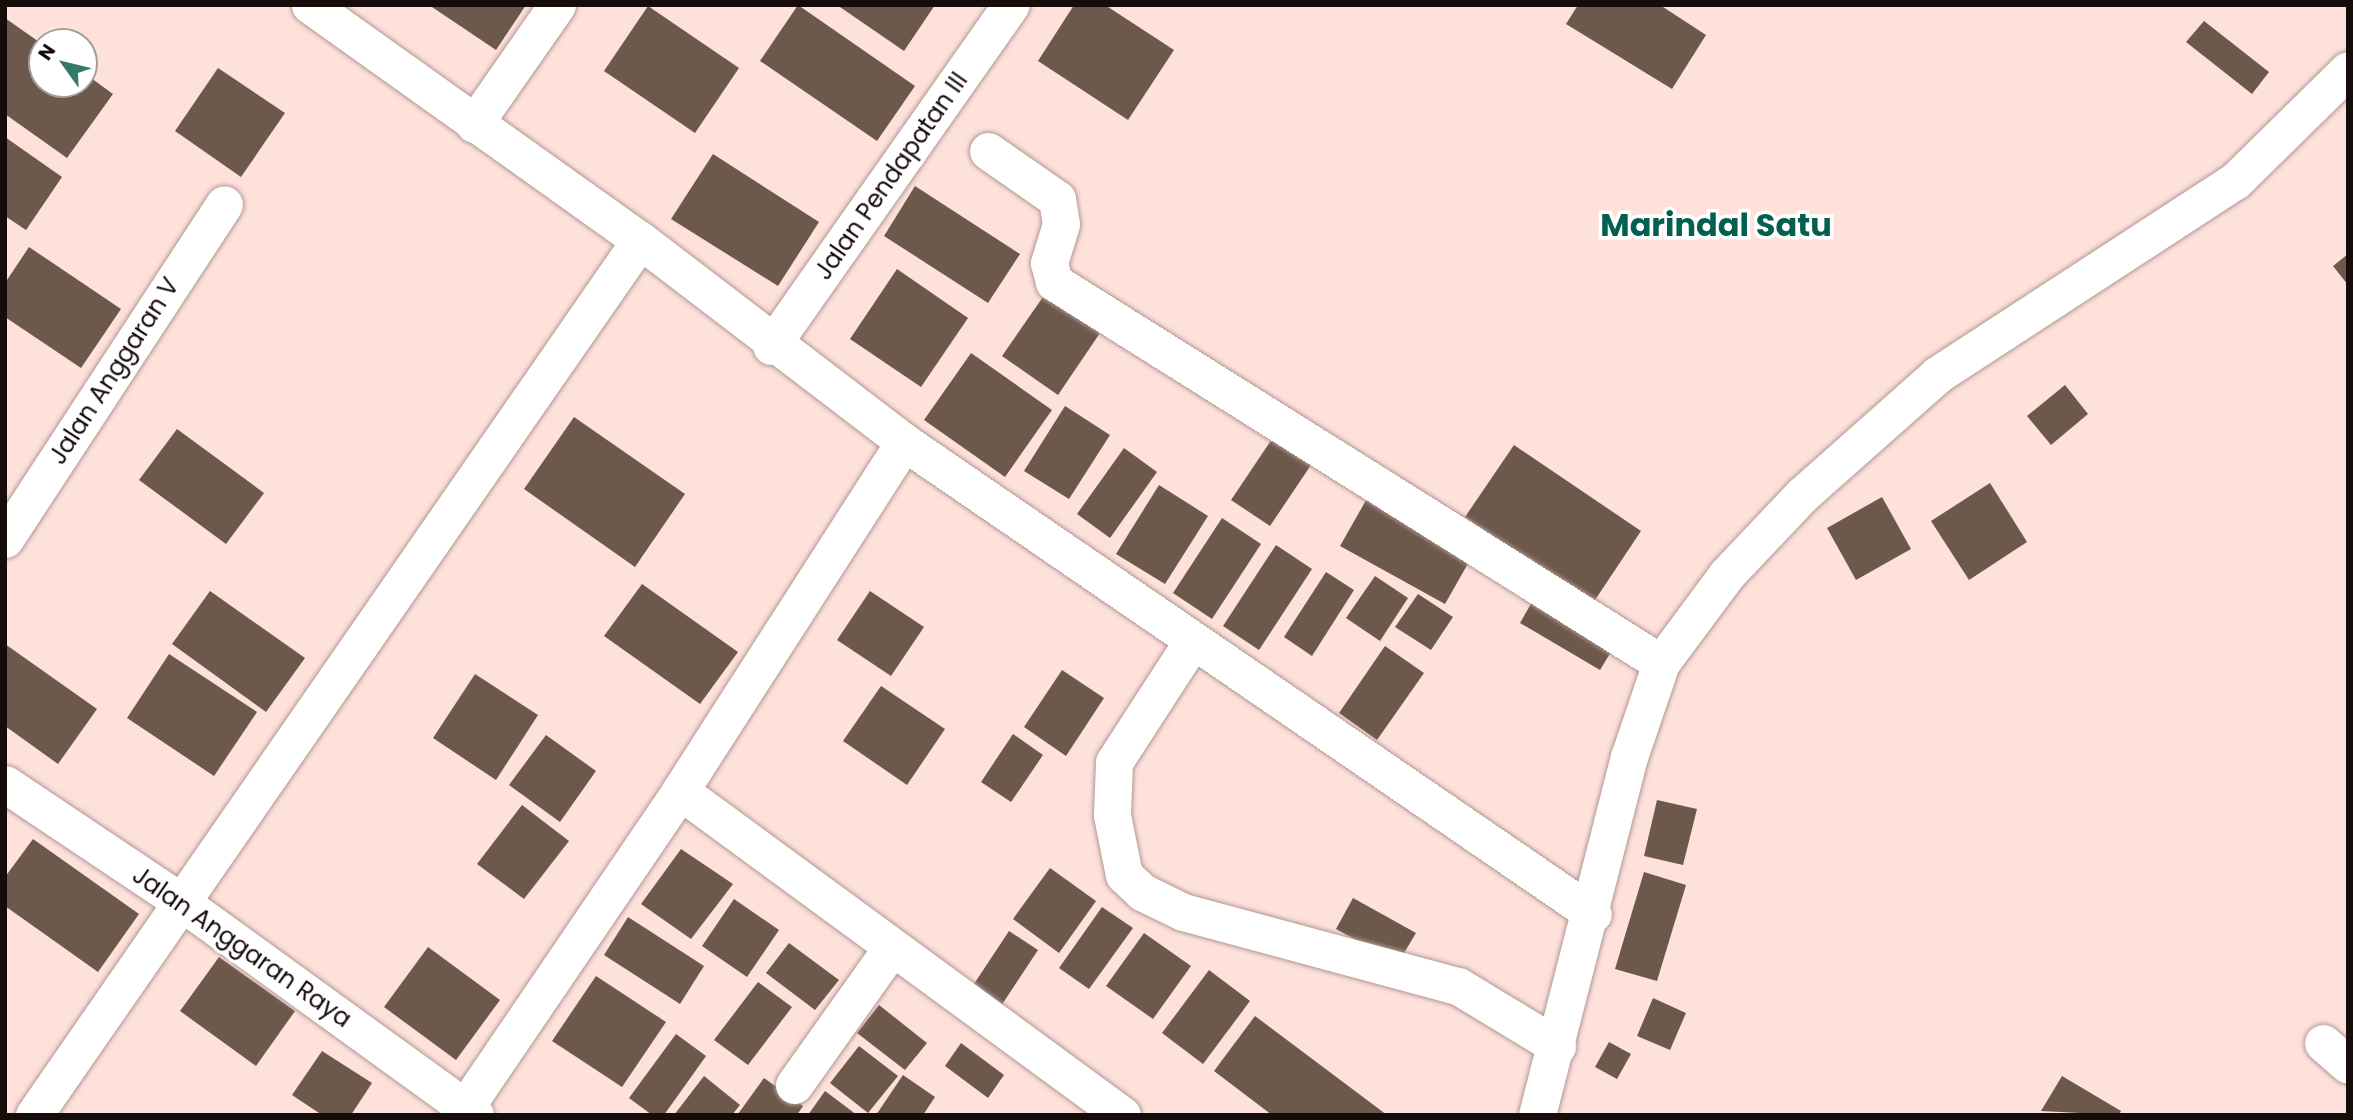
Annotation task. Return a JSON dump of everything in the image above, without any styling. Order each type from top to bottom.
[{"type":"street","points":[[310,5],[640,240],[771,346],[904,442],[1593,914]]},
{"type":"street","points":[[474,124],[557,5]]},
{"type":"street","name":"Jalan Pendapatan III","points":[[771,346],[1011,5]]},
{"type":"street","points":[[1537,1115],[1593,914],[1629,757],[1661,663],[1727,574],[1802,495],[1937,375],[2235,181],[2335,110],[2348,70]]},
{"type":"street","points":[[988,150],[1057,199],[1060,224],[1049,263],[1054,282],[1661,663]]},
{"type":"street","name":"Jalan Anggaran V","points":[[5,539],[224,204]]},
{"type":"street","points":[[34,1115],[177,899],[640,240]]},
{"type":"street","points":[[466,1112],[680,791],[904,442]]},
{"type":"street","points":[[1193,640],[1114,762],[1112,815],[1124,875],[1142,892],[1183,912],[1458,986],[1557,1046]]},
{"type":"street","name":"Jalan Anggaran Raya","points":[[5,784],[177,899],[466,1112]]},
{"type":"street","points":[[680,791],[1122,1115]]},
{"type":"street","points":[[794,1085],[892,947]]},
{"type":"building","points":[[429,5],[526,5],[496,50]]},
{"type":"building","points":[[798,5],[915,86],[877,141],[760,61]]},
{"type":"building","points":[[837,5],[935,5],[904,51]]},
{"type":"building","points":[[1074,5],[1105,5],[1174,50],[1128,120],[1038,61]]},
{"type":"building","points":[[1578,5],[1660,5],[1706,35],[1672,89],[1566,24]]},
{"type":"building","points":[[648,6],[739,68],[695,133],[604,71]]},
{"type":"building","points":[[5,18],[28,34],[28,98],[98,98],[98,83],[113,94],[67,158],[5,114]]},
{"type":"building","points":[[2204,21],[2269,72],[2252,94],[2186,42]]},
{"type":"building","points":[[218,68],[285,113],[241,177],[175,131]]},
{"type":"building","points":[[5,137],[62,177],[26,230],[5,216]]},
{"type":"building","points":[[713,154],[819,222],[778,286],[671,219]]},
{"type":"building","points":[[915,186],[1020,254],[988,303],[884,236]]},
{"type":"building","points":[[29,247],[121,309],[81,368],[5,317],[5,283]]},
{"type":"building","points":[[2348,254],[2348,285],[2333,266]]},
{"type":"building","points":[[897,269],[968,318],[921,387],[850,339]]},
{"type":"building","points":[[1045,294],[1100,333],[1058,395],[1002,356]]},
{"type":"building","points":[[971,353],[1052,410],[1005,477],[924,420]]},
{"type":"building","points":[[2065,385],[2088,414],[2051,445],[2027,416]]},
{"type":"building","points":[[1065,406],[1110,435],[1069,499],[1024,471]]},
{"type":"building","points":[[574,417],[685,494],[635,567],[524,489]]},
{"type":"building","points":[[177,429],[264,493],[226,544],[139,480]]},
{"type":"building","points":[[1272,439],[1311,465],[1270,526],[1231,500]]},
{"type":"building","points":[[1514,445],[1641,531],[1593,603],[1465,517]]},
{"type":"building","points":[[1124,448],[1157,472],[1110,538],[1077,514]]},
{"type":"building","points":[[1990,483],[2027,542],[1969,580],[1931,521]]},
{"type":"building","points":[[1159,485],[1208,516],[1165,584],[1116,554]]},
{"type":"building","points":[[1369,495],[1474,553],[1445,604],[1340,546]]},
{"type":"building","points":[[1882,497],[1911,549],[1856,580],[1827,528]]},
{"type":"building","points":[[1222,518],[1261,544],[1212,619],[1173,593]]},
{"type":"building","points":[[1276,545],[1312,569],[1259,650],[1223,626]]},
{"type":"building","points":[[1326,572],[1354,590],[1312,656],[1284,637]]},
{"type":"building","points":[[1375,576],[1408,598],[1380,641],[1346,618]]},
{"type":"building","points":[[642,584],[738,652],[700,704],[604,636]]},
{"type":"building","points":[[210,591],[305,658],[266,712],[172,644]]},
{"type":"building","points":[[870,591],[924,627],[891,676],[837,640]]},
{"type":"building","points":[[1418,594],[1453,617],[1431,650],[1395,627]]},
{"type":"building","points":[[1536,595],[1617,642],[1600,670],[1520,623]]},
{"type":"building","points":[[5,644],[97,709],[58,764],[5,726]]},
{"type":"building","points":[[1385,646],[1424,673],[1377,740],[1339,713]]},
{"type":"building","points":[[169,654],[257,712],[214,776],[127,718]]},
{"type":"building","points":[[1062,670],[1104,698],[1066,756],[1024,727]]},
{"type":"building","points":[[475,674],[538,715],[496,780],[433,738]]},
{"type":"building","points":[[881,686],[945,729],[907,785],[843,741]]},
{"type":"building","points":[[1013,734],[1043,755],[1011,802],[981,782]]},
{"type":"building","points":[[546,735],[596,771],[560,822],[509,785]]},
{"type":"building","points":[[1657,800],[1697,809],[1683,865],[1644,856]]},
{"type":"building","points":[[522,805],[569,841],[524,899],[477,864]]},
{"type":"building","points":[[33,839],[139,914],[98,972],[5,906],[5,877]]},
{"type":"building","points":[[681,849],[733,884],[691,939],[641,904]]},
{"type":"building","points":[[1050,868],[1096,901],[1059,953],[1013,919]]},
{"type":"building","points":[[1644,872],[1686,885],[1657,981],[1615,969]]},
{"type":"building","points":[[1353,898],[1416,933],[1398,963],[1336,929]]},
{"type":"building","points":[[734,899],[779,930],[747,977],[702,946]]},
{"type":"building","points":[[1102,907],[1133,928],[1089,989],[1059,968]]},
{"type":"building","points":[[628,917],[704,966],[680,1004],[604,955]]},
{"type":"building","points":[[1009,931],[1038,950],[999,1009],[970,990]]},
{"type":"building","points":[[1144,933],[1191,966],[1153,1019],[1106,986]]},
{"type":"building","points":[[789,943],[839,980],[815,1010],[766,973]]},
{"type":"building","points":[[428,947],[500,1000],[456,1060],[384,1007]]},
{"type":"building","points":[[219,957],[295,1011],[256,1066],[180,1011]]},
{"type":"building","points":[[1209,970],[1250,1001],[1203,1064],[1162,1033]]},
{"type":"building","points":[[596,976],[666,1022],[622,1087],[552,1041]]},
{"type":"building","points":[[758,982],[792,1007],[748,1065],[714,1040]]},
{"type":"building","points":[[1653,998],[1686,1013],[1670,1050],[1637,1036]]},
{"type":"building","points":[[879,1005],[927,1043],[905,1070],[857,1033]]},
{"type":"building","points":[[1255,1016],[1387,1115],[1272,1115],[1214,1071]]},
{"type":"building","points":[[676,1034],[706,1056],[664,1115],[652,1115],[629,1098]]},
{"type":"building","points":[[1609,1042],[1631,1054],[1617,1079],[1595,1067]]},
{"type":"building","points":[[961,1043],[1004,1075],[988,1098],[945,1066]]},
{"type":"building","points":[[859,1046],[898,1076],[868,1113],[830,1083]]},
{"type":"building","points":[[322,1051],[372,1083],[351,1115],[322,1115],[292,1095]]},
{"type":"building","points":[[903,1075],[935,1097],[923,1115],[876,1115]]},
{"type":"building","points":[[704,1076],[740,1105],[732,1115],[674,1115]]},
{"type":"building","points":[[2062,1076],[2121,1111],[2119,1115],[2041,1111]]},
{"type":"building","points":[[764,1078],[803,1106],[797,1115],[738,1114]]},
{"type":"building","points":[[825,1091],[857,1115],[808,1115]]},
{"type":"district","name":"Marindal Satu","points":[[1716,225]]}]
